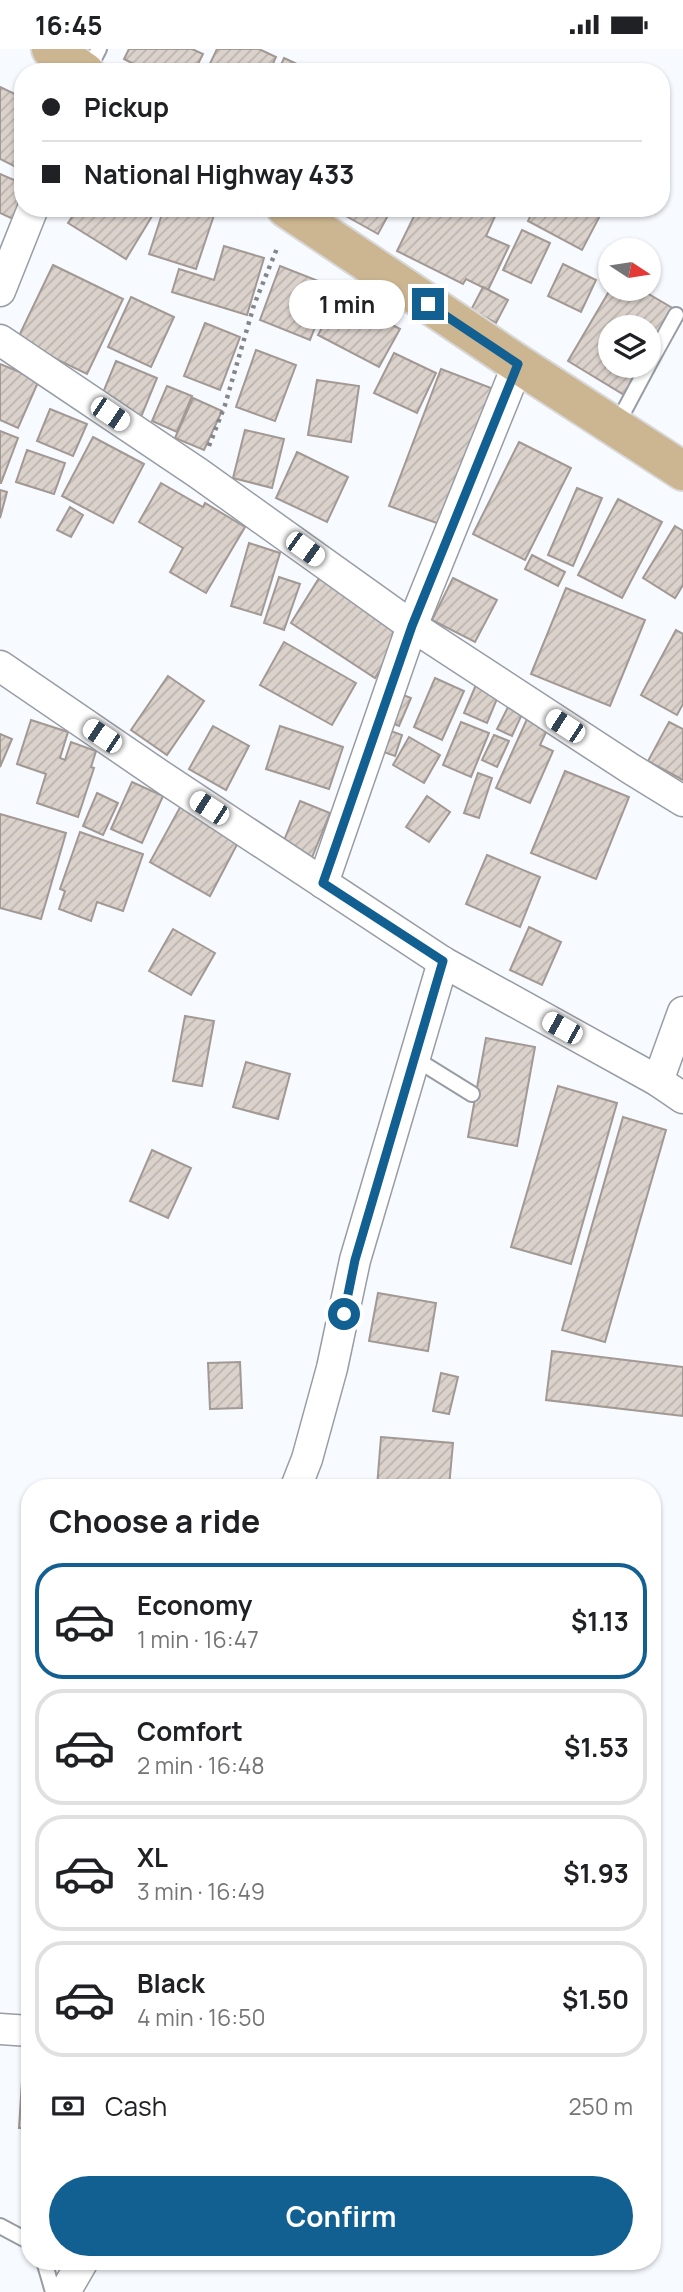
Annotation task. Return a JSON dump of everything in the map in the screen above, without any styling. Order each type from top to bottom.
[{"type":"main road","points":[[51,49],[72,63]]},
{"type":"main road","points":[[299,217],[683,471]]},
{"type":"street","points":[[0,291],[29,217]]},
{"type":"street","points":[[0,341],[198,473],[412,626],[683,801]]},
{"type":"street","points":[[323,883],[412,626],[518,364]]},
{"type":"street","points":[[0,666],[153,771],[443,961],[658,1081],[683,1098]]},
{"type":"street","points":[[299,1479],[332,1368],[355,1260],[443,961]]},
{"type":"street","points":[[658,1081],[683,1012]]},
{"type":"street","points":[[0,2029],[21,2030]]},
{"type":"street","points":[[65,2292],[78,2270]]},
{"type":"lane","points":[[661,343],[676,315]]},
{"type":"lane","points":[[616,426],[642,378]]},
{"type":"lane","points":[[414,1058],[472,1094]]},
{"type":"lane","points":[[0,2226],[21,2237]]},
{"type":"lane","points":[[47,2270],[53,2292]]},
{"type":"path","points":[[198,473],[225,405],[254,305],[286,217]]},
{"type":"building","points":[[129,49],[192,49],[203,54],[198,63],[132,63],[124,59]]},
{"type":"building","points":[[217,49],[259,49],[276,57],[273,63],[210,63]]},
{"type":"building","points":[[284,58],[295,63],[282,63]]},
{"type":"building","points":[[0,87],[14,94],[14,166],[0,159]]},
{"type":"building","points":[[0,174],[14,180],[14,217],[16,217],[15,220],[0,213]]},
{"type":"building","points":[[72,217],[152,217],[126,259],[68,223]]},
{"type":"building","points":[[161,217],[213,217],[196,269],[149,254]]},
{"type":"building","points":[[348,217],[387,217],[378,234]]},
{"type":"building","points":[[414,217],[495,217],[486,236],[509,246],[488,290],[466,279],[463,284],[397,251]]},
{"type":"building","points":[[530,217],[599,217],[582,250],[528,221]]},
{"type":"building","points":[[522,230],[550,243],[531,283],[503,270]]},
{"type":"building","points":[[224,246],[264,258],[247,315],[172,292],[179,269],[214,280]]},
{"type":"building","points":[[563,264],[596,280],[581,312],[548,296]]},
{"type":"building","points":[[53,265],[123,299],[87,374],[17,340]]},
{"type":"building","points":[[280,266],[331,286],[310,340],[260,320]]},
{"type":"building","points":[[483,287],[508,300],[496,323],[471,310]]},
{"type":"building","points":[[339,296],[400,329],[379,367],[318,335]]},
{"type":"building","points":[[131,297],[174,317],[151,367],[108,347]]},
{"type":"building","points":[[603,301],[661,301],[676,310],[661,336],[661,315],[598,315],[598,378],[636,378],[626,396],[568,361]]},
{"type":"building","points":[[205,323],[240,337],[220,390],[184,376]]},
{"type":"building","points":[[256,350],[296,365],[275,421],[236,407]]},
{"type":"building","points":[[394,353],[436,373],[417,413],[374,393]]},
{"type":"building","points":[[116,361],[157,378],[141,417],[100,400]]},
{"type":"building","points":[[0,364],[39,380],[18,428],[0,420]]},
{"type":"building","points":[[441,369],[499,391],[448,527],[389,506]]},
{"type":"building","points":[[317,380],[359,386],[351,442],[308,435]]},
{"type":"building","points":[[167,386],[192,396],[177,432],[152,421]]},
{"type":"building","points":[[193,398],[222,411],[204,450],[175,438]]},
{"type":"building","points":[[50,409],[87,424],[73,456],[37,441]]},
{"type":"building","points":[[245,430],[284,439],[272,488],[233,478]]},
{"type":"building","points":[[0,431],[18,438],[1,483],[0,483]]},
{"type":"building","points":[[93,437],[144,464],[113,523],[62,496]]},
{"type":"building","points":[[519,442],[571,468],[525,560],[473,534]]},
{"type":"building","points":[[27,450],[65,463],[54,494],[16,482]]},
{"type":"building","points":[[297,452],[348,477],[327,522],[276,498]]},
{"type":"building","points":[[161,483],[203,507],[205,503],[245,527],[206,593],[170,572],[183,548],[139,522]]},
{"type":"building","points":[[577,488],[602,498],[573,566],[548,555]]},
{"type":"building","points":[[0,490],[7,492],[0,518]]},
{"type":"building","points":[[618,499],[662,522],[622,598],[578,575]]},
{"type":"building","points":[[70,507],[83,515],[71,537],[57,530]]},
{"type":"building","points":[[675,526],[683,531],[683,585],[675,598],[643,578]]},
{"type":"building","points":[[249,543],[280,553],[261,615],[231,606]]},
{"type":"building","points":[[532,555],[565,572],[558,586],[525,569]]},
{"type":"building","points":[[321,575],[406,629],[375,678],[291,623]]},
{"type":"building","points":[[279,577],[300,584],[284,630],[264,623]]},
{"type":"building","points":[[453,578],[497,600],[475,642],[432,620]]},
{"type":"building","points":[[566,588],[645,620],[610,706],[531,674]]},
{"type":"building","points":[[676,630],[683,634],[683,704],[677,715],[641,695]]},
{"type":"building","points":[[284,642],[356,683],[332,725],[260,685]]},
{"type":"building","points":[[168,676],[204,701],[167,755],[131,730]]},
{"type":"building","points":[[435,678],[464,691],[442,740],[414,727]]},
{"type":"building","points":[[478,680],[501,689],[487,723],[464,713]]},
{"type":"building","points":[[396,692],[411,698],[399,726],[384,720]]},
{"type":"building","points":[[510,703],[524,710],[512,736],[497,729]]},
{"type":"building","points":[[527,719],[548,728],[540,745],[553,751],[530,803],[496,788]]},
{"type":"building","points":[[31,720],[68,732],[60,758],[65,760],[71,742],[96,751],[91,767],[94,768],[78,817],[37,803],[46,774],[17,764]]},
{"type":"building","points":[[461,722],[489,733],[471,777],[443,765]]},
{"type":"building","points":[[669,722],[683,729],[683,780],[648,761]]},
{"type":"building","points":[[213,726],[249,746],[226,790],[189,769]]},
{"type":"building","points":[[280,726],[343,747],[329,789],[266,769]]},
{"type":"building","points":[[380,727],[402,735],[395,756],[372,748]]},
{"type":"building","points":[[0,734],[12,739],[0,767]]},
{"type":"building","points":[[494,735],[509,741],[497,767],[482,760]]},
{"type":"building","points":[[409,737],[440,755],[424,783],[393,765]]},
{"type":"building","points":[[565,771],[629,797],[596,879],[531,853]]},
{"type":"building","points":[[478,773],[492,778],[479,818],[464,813]]},
{"type":"building","points":[[132,782],[163,796],[142,843],[111,829]]},
{"type":"building","points":[[97,793],[118,803],[103,835],[83,826]]},
{"type":"building","points":[[427,796],[450,812],[429,842],[406,827]]},
{"type":"building","points":[[300,801],[330,813],[311,860],[281,848]]},
{"type":"building","points":[[183,802],[242,835],[210,896],[150,862]]},
{"type":"building","points":[[0,814],[66,833],[41,919],[0,908]]},
{"type":"building","points":[[80,832],[143,854],[123,911],[97,902],[91,921],[59,909],[65,891],[60,889]]},
{"type":"building","points":[[487,855],[540,877],[520,927],[466,904]]},
{"type":"building","points":[[529,927],[561,942],[542,985],[510,970]]},
{"type":"building","points":[[173,929],[215,953],[191,995],[149,971]]},
{"type":"building","points":[[185,1016],[214,1021],[202,1086],[173,1081]]},
{"type":"building","points":[[486,1038],[535,1047],[517,1146],[468,1137]]},
{"type":"building","points":[[246,1062],[290,1074],[278,1119],[233,1107]]},
{"type":"building","points":[[558,1086],[617,1103],[571,1264],[511,1247]]},
{"type":"building","points":[[623,1117],[666,1130],[605,1342],[562,1330]]},
{"type":"building","points":[[152,1150],[191,1168],[168,1218],[130,1201]]},
{"type":"building","points":[[378,1293],[436,1303],[428,1351],[369,1341]]},
{"type":"building","points":[[552,1351],[683,1367],[683,1416],[546,1400]]},
{"type":"building","points":[[240,1362],[242,1408],[210,1409],[208,1363]]},
{"type":"building","points":[[441,1373],[458,1377],[449,1414],[433,1411]]},
{"type":"building","points":[[381,1437],[453,1443],[450,1479],[378,1479]]},
{"type":"building","points":[[21,2097],[21,2128],[19,2128]]},
{"type":"route","points":[[344,1314],[355,1260],[443,961],[323,883],[412,626],[518,364],[428,304]]}]
